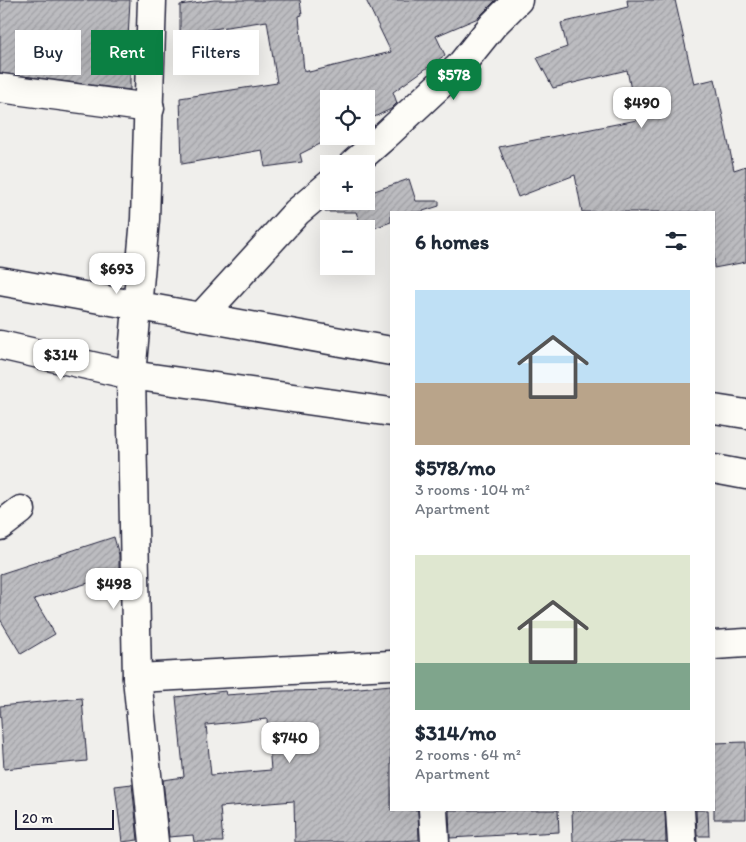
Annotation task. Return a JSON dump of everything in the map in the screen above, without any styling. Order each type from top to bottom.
[{"type":"street","points":[[152,0],[145,219],[131,375],[137,678],[154,842]]},
{"type":"street","points":[[364,155],[460,66],[493,25],[518,0]]},
{"type":"street","points":[[0,88],[150,108]]},
{"type":"street","points":[[201,317],[297,212],[320,193]]},
{"type":"street","points":[[0,281],[390,351]]},
{"type":"street","points":[[0,345],[131,375],[390,412]]},
{"type":"street","points":[[715,408],[746,414]]},
{"type":"street","points":[[715,469],[746,475]]},
{"type":"street","points":[[715,645],[746,643]]},
{"type":"street","points":[[137,678],[390,665]]},
{"type":"street","points":[[433,811],[435,842]]},
{"type":"street","points":[[680,811],[682,842]]},
{"type":"building","points":[[0,0],[130,0],[128,30],[91,30],[91,75],[130,75],[130,90],[15,75],[81,75],[81,30],[15,30],[15,75],[0,73]]},
{"type":"building","points":[[214,0],[300,0],[302,15],[299,16],[304,71],[308,70],[309,72],[391,52],[366,0],[496,0],[478,18],[436,36],[445,55],[393,92],[397,103],[391,109],[375,117],[375,90],[320,90],[320,144],[300,154],[302,162],[265,167],[262,150],[182,164],[180,98],[277,83],[267,21],[207,30],[180,30],[180,5]]},
{"type":"building","points":[[627,0],[675,0],[694,84],[715,79],[734,170],[746,166],[746,262],[715,268],[715,211],[582,211],[575,175],[518,197],[499,147],[637,120],[627,70],[553,88],[537,58],[567,47],[561,23],[628,7]]},
{"type":"building","points":[[409,179],[416,201],[439,201],[439,206],[423,211],[390,211],[390,222],[375,228],[375,220],[359,220],[356,212],[325,212],[324,210],[375,210],[375,191]]},
{"type":"building","points":[[114,537],[119,555],[119,574],[34,599],[55,634],[21,654],[0,619],[0,574]]},
{"type":"building","points":[[390,685],[390,811],[418,811],[419,840],[295,842],[294,801],[220,807],[223,842],[194,842],[193,835],[169,837],[163,780],[184,777],[176,697],[225,691],[226,695],[339,690]],"holes":[[[267,719],[271,770],[211,775],[206,725]]]},
{"type":"building","points":[[82,698],[87,761],[4,769],[0,706]]},
{"type":"building","points":[[746,742],[746,819],[714,819],[715,743]]},
{"type":"building","points":[[132,784],[138,840],[122,842],[115,786]]},
{"type":"building","points":[[449,811],[558,811],[559,832],[450,838]]},
{"type":"building","points":[[572,811],[665,811],[666,842],[573,842]]},
{"type":"building","points":[[696,811],[708,811],[709,836],[697,836]]}]
